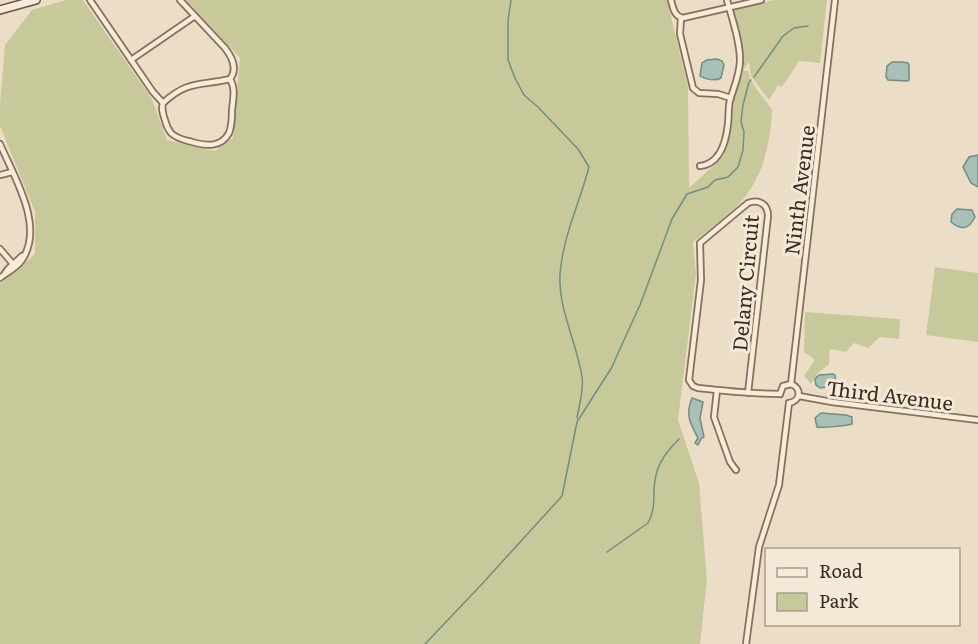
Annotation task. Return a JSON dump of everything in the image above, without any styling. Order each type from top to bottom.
[{"type":"street","points":[[0,10],[36,0]]},
{"type":"street","points":[[90,0],[153,93],[163,103]]},
{"type":"street","points":[[180,0],[230,55],[234,68],[230,79]]},
{"type":"street","points":[[671,0],[675,14],[681,18],[761,0]]},
{"type":"street","points":[[700,166],[708,165],[720,153],[728,127],[729,104],[738,75],[739,50],[727,0]]},
{"type":"street","name":"Ninth Avenue","points":[[791,384],[835,0]]},
{"type":"street","points":[[131,60],[195,16]]},
{"type":"street","points":[[681,18],[680,34],[693,88],[699,93],[718,94],[731,98]]},
{"type":"street","points":[[230,79],[234,88],[231,128],[226,137],[216,144],[204,146],[184,140],[168,129],[161,108],[163,103],[178,91],[189,86],[230,79]]},
{"type":"street","points":[[0,144],[29,215],[29,244],[22,260],[5,273]]},
{"type":"street","points":[[0,175],[12,172]]},
{"type":"street","name":"Delany Circuit","points":[[748,393],[768,213],[765,206],[756,201],[748,203],[699,245],[701,280],[689,380],[695,387],[748,393],[780,394]]},
{"type":"street","points":[[0,249],[13,264]]},
{"type":"street","points":[[0,278],[24,255]]},
{"type":"street","points":[[794,384],[799,396],[795,401],[789,403],[782,400],[780,394],[783,386],[794,384]]},
{"type":"street","points":[[717,390],[714,417],[730,462],[736,470]]},
{"type":"street","name":"Third Avenue","points":[[799,396],[978,420]]},
{"type":"street","points":[[746,644],[759,547],[779,485],[789,403]]},
{"type":"green space","points":[[66,0],[83,0],[152,99],[167,140],[215,151],[233,138],[240,58],[186,0],[667,0],[688,87],[689,188],[723,157],[731,129],[732,102],[742,74],[743,61],[734,11],[774,0],[827,0],[820,63],[799,61],[782,87],[776,86],[769,100],[751,76],[749,62],[744,69],[748,71],[754,86],[772,111],[767,150],[759,174],[746,196],[693,242],[696,274],[678,420],[699,483],[707,580],[700,644],[0,644],[0,284],[35,254],[35,212],[0,126],[5,45],[32,10]]},
{"type":"green space","points":[[935,267],[978,273],[978,342],[926,335]]},
{"type":"green space","points":[[805,312],[900,319],[899,339],[880,337],[868,348],[854,343],[846,352],[830,349],[829,364],[818,373],[811,384],[804,376],[814,361],[804,352]]},
{"type":"shaded area","points":[[717,59],[724,65],[721,78],[711,80],[700,76],[702,63]]},
{"type":"shaded area","points":[[892,62],[908,63],[909,80],[888,80],[887,66]]},
{"type":"shaded area","points":[[978,155],[978,187],[971,183],[963,167],[969,157]]},
{"type":"shaded area","points":[[957,209],[972,210],[975,217],[968,226],[962,228],[951,222],[952,214]]},
{"type":"shaded area","points":[[833,374],[836,382],[834,386],[820,388],[816,385],[815,379],[819,375]]},
{"type":"shaded area","points":[[692,398],[703,402],[700,418],[704,437],[698,445],[695,443],[698,438],[689,414]]},
{"type":"shaded area","points":[[821,413],[852,417],[852,424],[817,427],[815,418]]},
{"type":"waterway","points":[[511,0],[508,21],[508,60],[515,78],[524,95],[578,149],[589,167],[568,233],[560,274],[562,300],[582,377],[582,393],[577,418]]},
{"type":"waterway","points":[[754,77],[783,36],[794,28],[808,26]]},
{"type":"waterway","points":[[425,644],[562,496],[577,422],[612,367],[640,305],[672,219],[687,194],[708,187],[715,180],[728,177],[738,167],[743,150],[744,132],[741,122],[743,105],[751,80]]},
{"type":"waterway","points":[[607,552],[648,523],[653,511],[658,468],[668,450],[679,439]]}]
